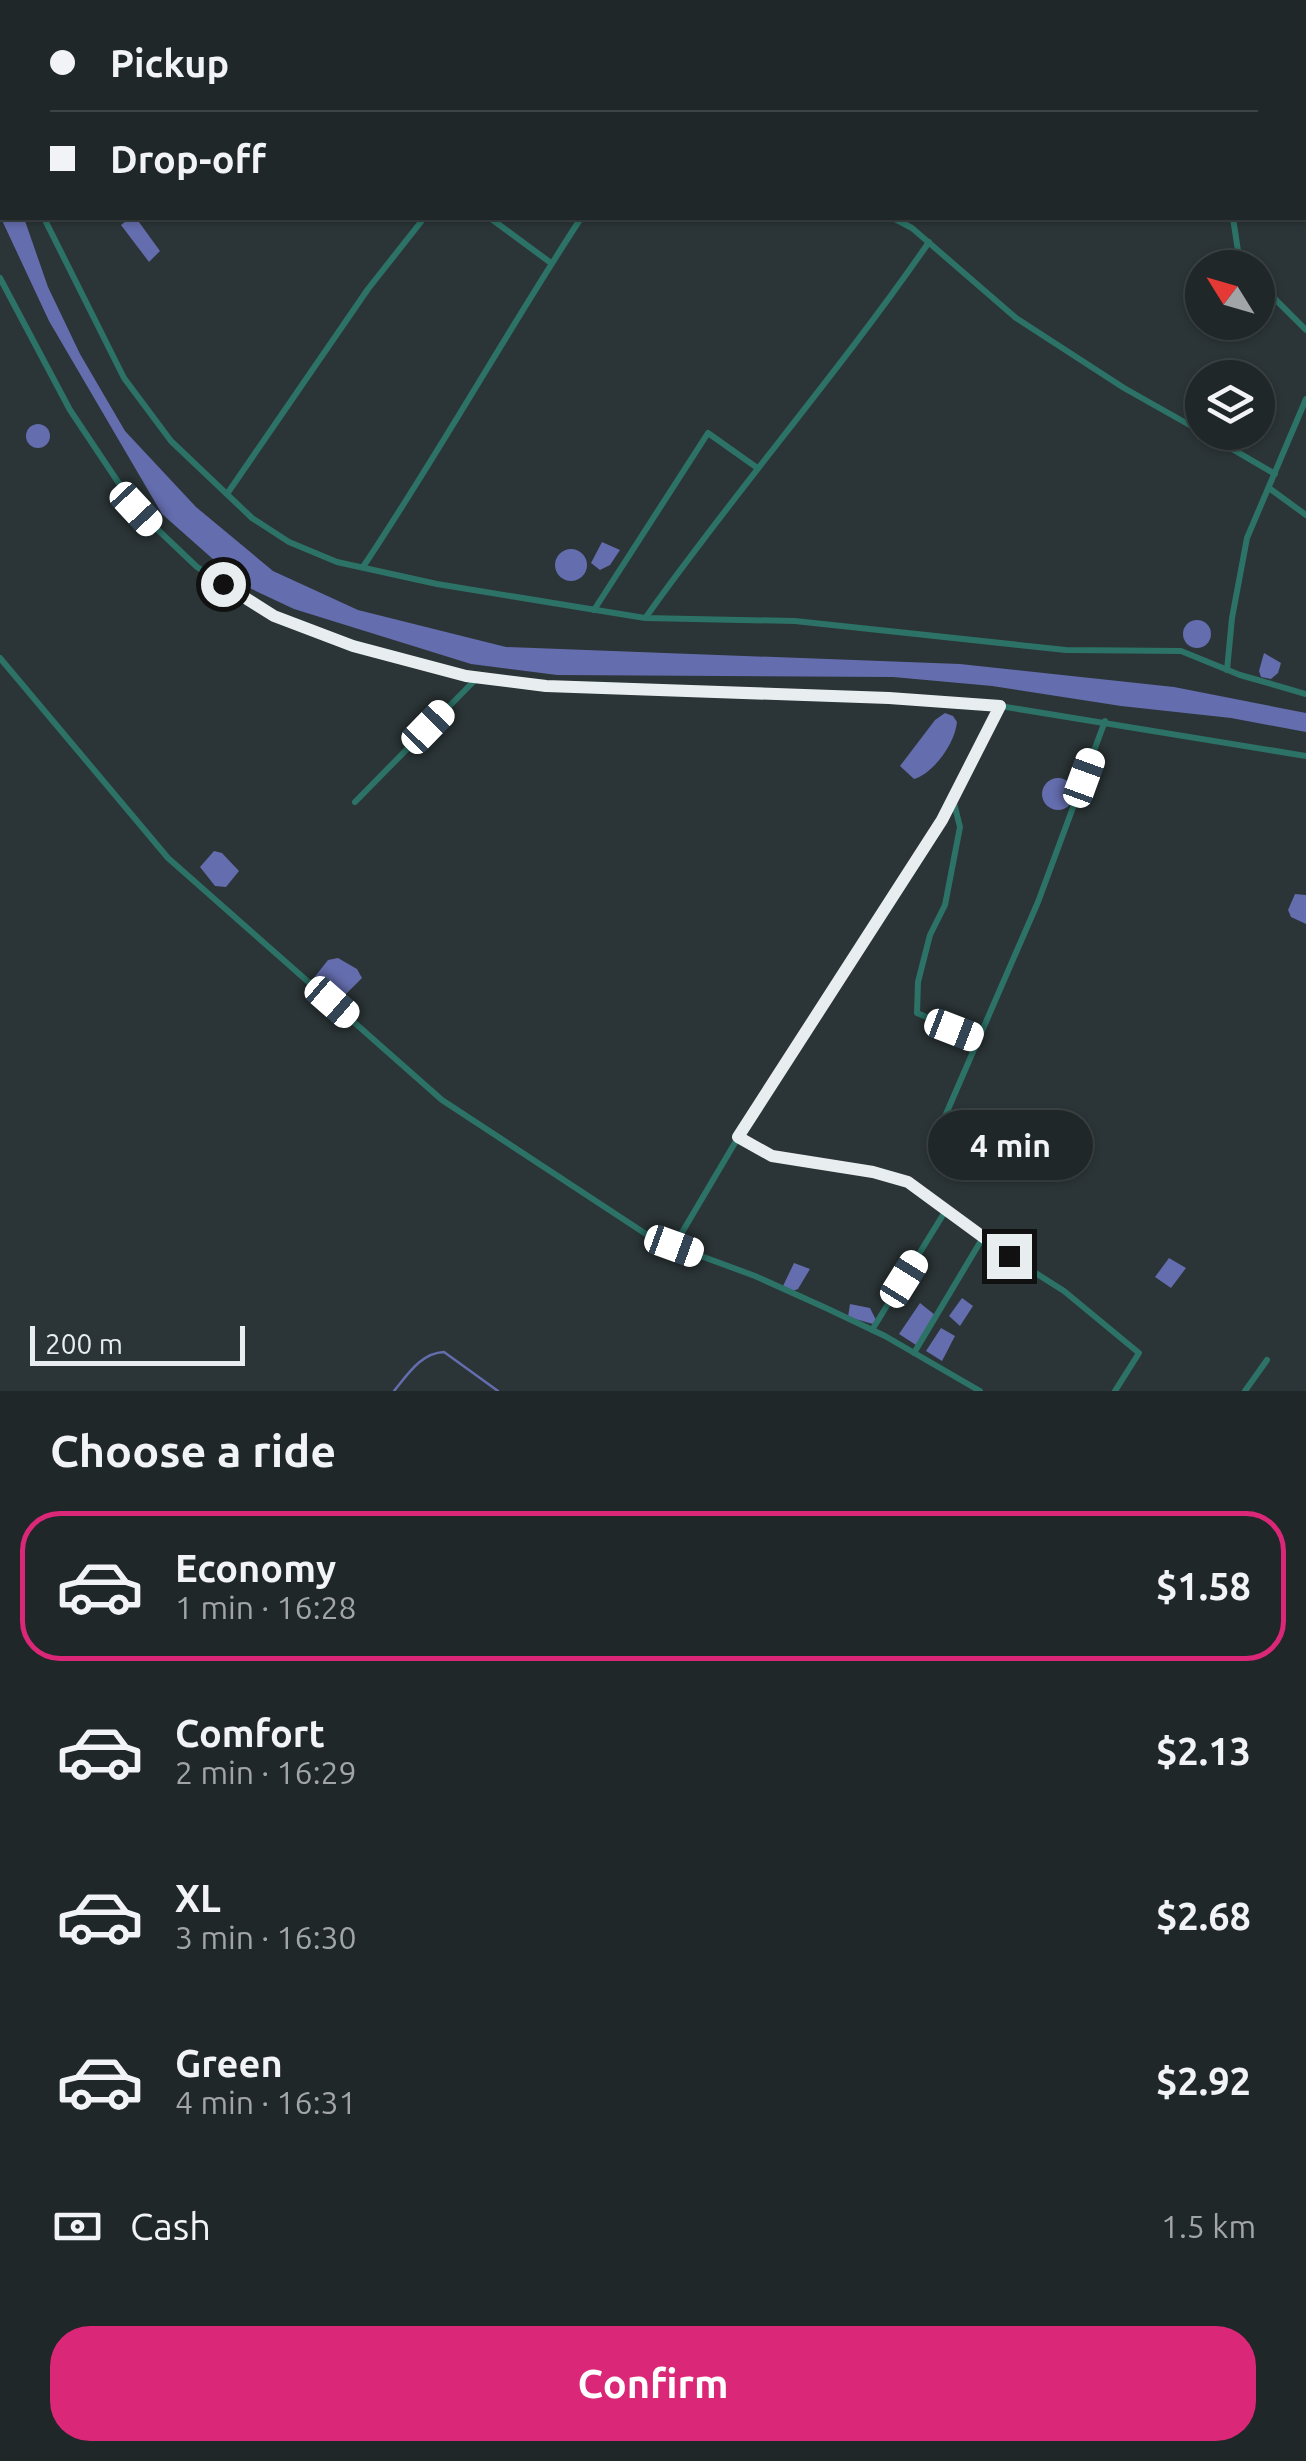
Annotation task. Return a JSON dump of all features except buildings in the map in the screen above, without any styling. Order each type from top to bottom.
[{"type":"street","points":[[45,220],[124,378],[171,441],[252,518],[289,542],[337,562],[438,584],[646,618],[795,622],[1066,650],[1182,651],[1227,670],[1306,694]]},
{"type":"street","points":[[227,494],[368,288],[422,220]]},
{"type":"street","points":[[493,220],[551,264]]},
{"type":"street","points":[[363,567],[580,220]]},
{"type":"street","points":[[896,220],[928,242],[1016,318],[1124,388],[1185,422]]},
{"type":"street","points":[[1233,220],[1238,250]]},
{"type":"street","points":[[646,618],[928,242]]},
{"type":"street","points":[[0,278],[70,410],[136,509],[189,556],[197,568],[274,616],[353,646],[478,677],[546,686],[889,698],[1000,706],[1306,756]]},
{"type":"street","points":[[1275,299],[1306,330]]},
{"type":"street","points":[[1227,670],[1232,618],[1248,538],[1306,398]]},
{"type":"street","points":[[594,610],[708,433],[757,467]]},
{"type":"street","points":[[1234,450],[1275,474]]},
{"type":"street","points":[[1269,488],[1306,515]]},
{"type":"street","points":[[0,658],[168,858],[442,1100],[652,1238],[754,1276],[872,1330],[980,1391]]},
{"type":"street","points":[[355,802],[478,677]]},
{"type":"street","points":[[674,1246],[738,1137],[953,799],[1000,706]]},
{"type":"street","points":[[936,1137],[1038,902],[1105,721]]},
{"type":"street","points":[[953,799],[960,827],[945,904],[930,935],[918,982],[917,1014],[979,1039]]},
{"type":"street","points":[[738,1137],[772,1156],[873,1172],[908,1182],[982,1239],[1064,1291],[1139,1354],[1115,1391]]},
{"type":"street","points":[[872,1330],[946,1210]]},
{"type":"street","points":[[914,1353],[982,1239]]},
{"type":"street","points":[[1245,1391],[1267,1360]]},
{"type":"water","points":[[2,220],[25,220],[48,287],[80,354],[125,431],[196,507],[273,571],[358,610],[506,647],[960,664],[1174,687],[1306,713],[1306,732],[992,686],[893,677],[557,675],[471,664],[294,609],[241,584],[162,514],[49,321]]},
{"type":"water","points":[[137,220],[160,251],[149,262],[121,225]]},
{"type":"water","points":[[38,424],[50,436],[38,448],[26,436]]},
{"type":"water","points":[[602,542],[620,550],[610,565],[600,570],[591,563]]},
{"type":"water","points":[[571,549],[582,554],[587,565],[582,576],[571,581],[560,576],[555,565],[560,554]]},
{"type":"water","points":[[1197,620],[1207,624],[1211,634],[1207,644],[1197,648],[1187,644],[1183,634],[1187,624]]},
{"type":"water","points":[[1264,653],[1281,663],[1271,679],[1261,677],[1259,671]]},
{"type":"water","points":[[945,713],[957,722],[952,739],[936,764],[914,779],[900,766],[935,720]]},
{"type":"water","points":[[1058,778],[1069,783],[1074,794],[1069,805],[1058,810],[1047,805],[1042,794],[1047,783]]},
{"type":"water","points":[[214,851],[222,853],[239,871],[226,887],[215,886],[200,867]]},
{"type":"water","points":[[1295,894],[1306,895],[1306,924],[1291,917],[1288,910]]},
{"type":"water","points":[[338,958],[357,969],[362,978],[339,1001],[313,979],[328,960]]},
{"type":"water","points":[[1169,1258],[1186,1268],[1171,1288],[1155,1277]]},
{"type":"water","points":[[794,1263],[810,1269],[798,1289],[790,1292],[783,1286]]},
{"type":"water","points":[[962,1298],[973,1306],[960,1326],[949,1316]]},
{"type":"water","points":[[920,1303],[935,1315],[916,1345],[899,1334]]},
{"type":"water","points":[[850,1304],[870,1308],[876,1320],[873,1324],[848,1317]]},
{"type":"water","points":[[941,1328],[955,1336],[942,1361],[926,1351]]},
{"type":"waterway","points":[[394,1391],[422,1360],[444,1352],[498,1391]]},
{"type":"route","points":[[223,584],[274,616],[353,646],[466,676],[546,686],[889,698],[1000,706],[942,820],[738,1137],[772,1156],[873,1172],[908,1182],[1009,1256]]}]
